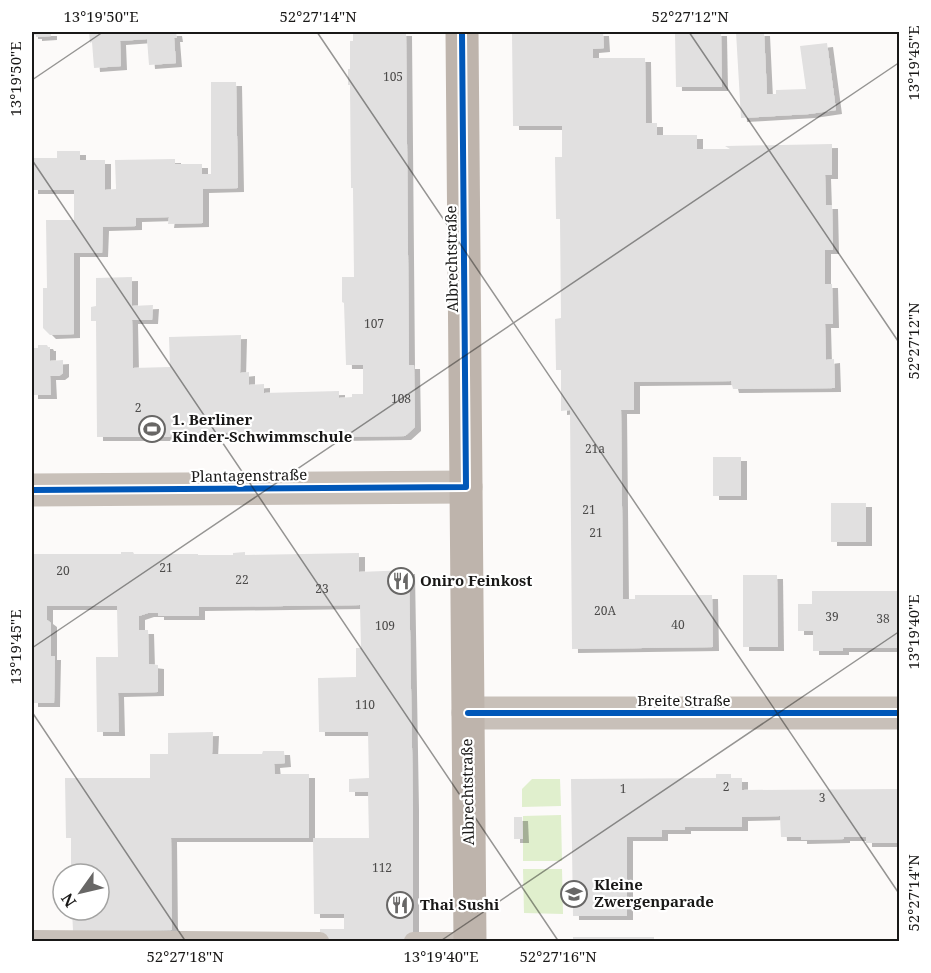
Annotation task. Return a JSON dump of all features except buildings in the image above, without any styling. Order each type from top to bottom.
[{"type":"main road","name":"Albrechtstraße","points":[[462,32],[470,941]]},
{"type":"street","name":"Plantagenstraße","points":[[32,490],[466,487]]},
{"type":"street","name":"Breite Straße","points":[[468,713],[900,713]]},
{"type":"lane","points":[[32,939],[320,941]]},
{"type":"lane","points":[[413,941],[470,941]]},
{"type":"green space","points":[[532,779],[560,779],[561,806],[522,807],[522,789]]},
{"type":"green space","points":[[561,815],[562,861],[523,861],[523,816]]},
{"type":"green space","points":[[523,869],[562,869],[563,914],[524,913]]},
{"type":"cycle path","points":[[32,490],[466,487],[462,32]]},
{"type":"cycle path","points":[[468,713],[900,713]]},
{"type":"place","name":"1. Berliner Kinder-Schwimmschule","points":[[152,429]]},
{"type":"place","name":"Oniro Feinkost","points":[[401,581]]},
{"type":"place","name":"Kleine Zwergenparade","points":[[574,894]]},
{"type":"place","name":"Thai Sushi","points":[[400,905]]}]
